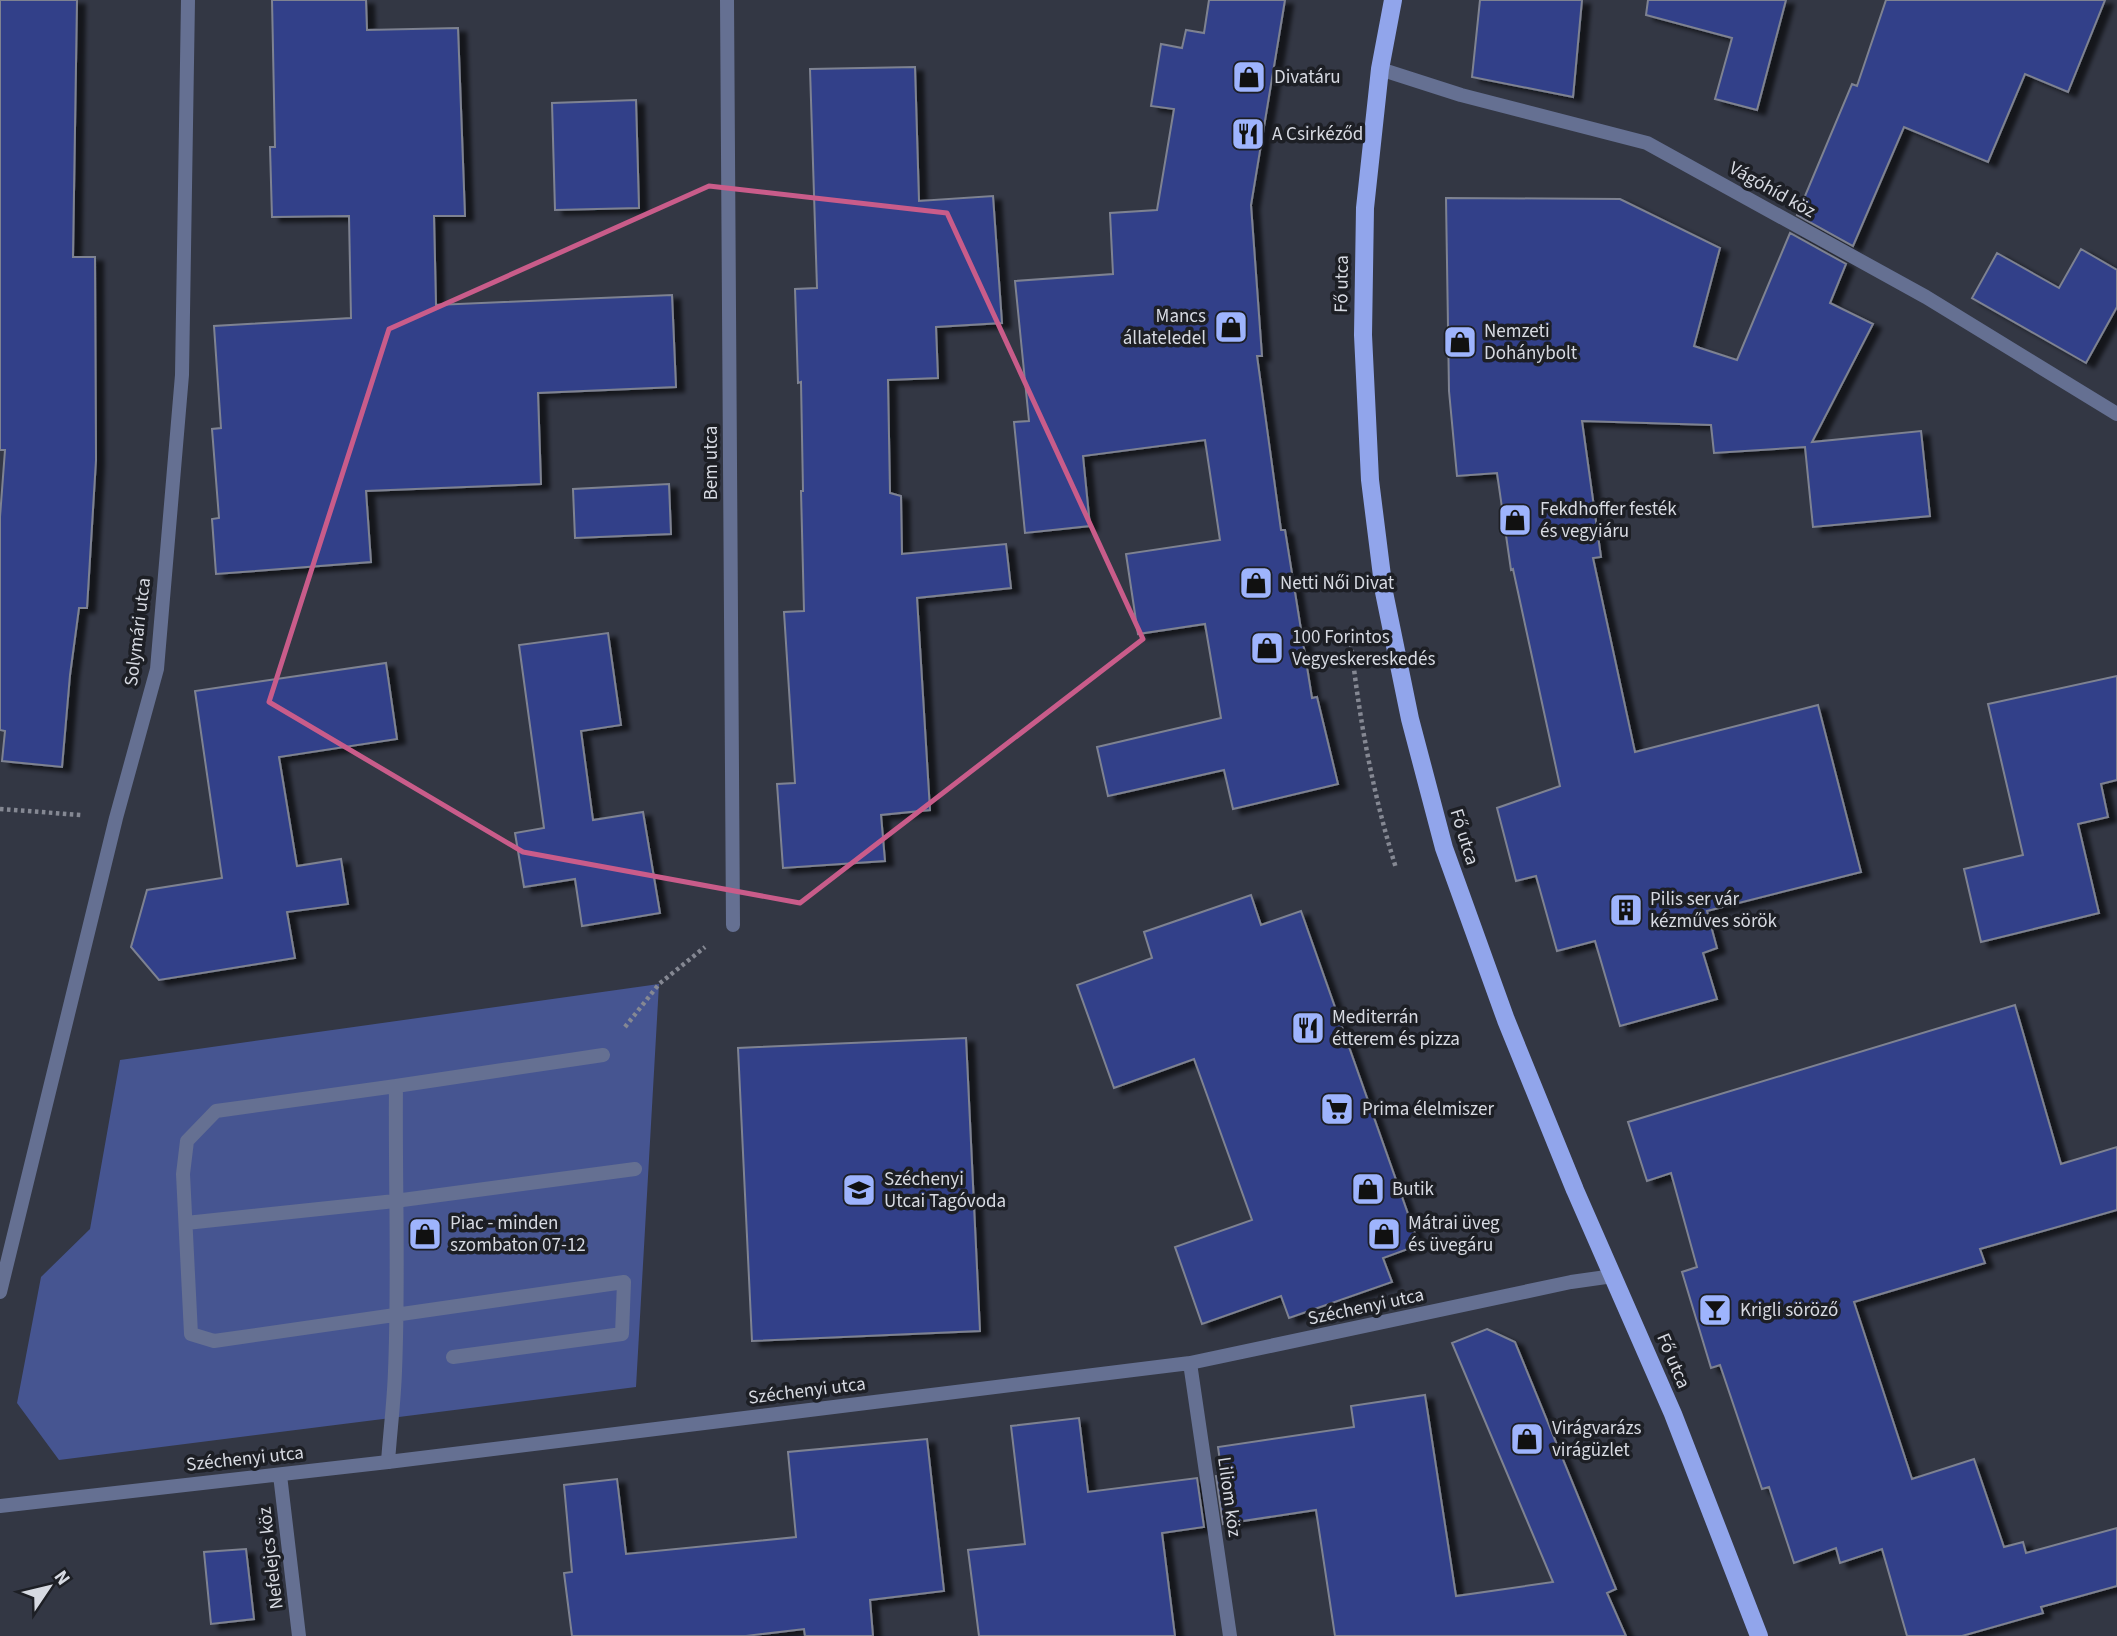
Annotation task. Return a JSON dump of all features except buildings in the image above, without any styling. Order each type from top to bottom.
[{"type":"main road","name":"Fő utca","points":[[1392,0],[1380,69],[1365,208],[1363,335],[1370,480],[1384,592],[1410,719],[1444,848],[1506,1020],[1574,1190],[1673,1414],[1759,1636]]},
{"type":"street","name":"Solymári utca","points":[[0,1292],[116,818],[157,669],[181,375],[188,0]]},
{"type":"street","name":"Bem utca","points":[[727,0],[733,925]]},
{"type":"street","name":"Vágóhíd köz","points":[[1380,69],[1461,95],[1647,143],[1926,297],[2117,414]]},
{"type":"street","points":[[453,1357],[622,1334],[624,1282],[214,1341],[191,1335],[183,1174],[187,1141],[216,1111],[603,1055]]},
{"type":"street","points":[[387,1462],[395,1372],[396,1086]]},
{"type":"street","points":[[186,1223],[395,1201],[635,1169]]},
{"type":"street","name":"Széchenyi utca","points":[[0,1506],[280,1475],[1190,1363],[1571,1282],[1613,1276]]},
{"type":"street","name":"Liliom köz","points":[[1190,1363],[1230,1636]]},
{"type":"street","name":"Nefelejcs köz","points":[[280,1475],[299,1636]]},
{"type":"path","points":[[0,809],[116,818]]},
{"type":"path","points":[[603,1055],[659,984],[733,925]]},
{"type":"highlighted area","points":[[709,186],[947,213],[1143,639],[800,903],[523,852],[269,702],[389,329]]},
{"type":"shaded area","points":[[659,984],[636,1387],[59,1460],[17,1403],[41,1277],[90,1229],[120,1060]]},
{"type":"place","name":"Divatáru","points":[[1249,77]]},
{"type":"place","name":"A Csirkéződ","points":[[1248,134]]},
{"type":"place","name":"Mancs állateledel","points":[[1231,327]]},
{"type":"place","name":"Nemzeti Dohánybolt","points":[[1460,342]]},
{"type":"place","name":"Fekdhoffer festék és vegyiáru","points":[[1515,520]]},
{"type":"place","name":"Netti Női Divat","points":[[1256,583]]},
{"type":"place","name":"100 Forintos Vegyeskereskedés","points":[[1267,648]]},
{"type":"place","name":"Pilis ser vár kézműves sörök","points":[[1626,910]]},
{"type":"place","name":"Mediterrán étterem és pizza","points":[[1308,1028]]},
{"type":"place","name":"Prima élelmiszer","points":[[1337,1109]]},
{"type":"place","name":"Butik","points":[[1368,1189]]},
{"type":"place","name":"Széchenyi Utcai Tagóvoda","points":[[859,1190]]},
{"type":"place","name":"Piac - minden szombaton 07-12","points":[[425,1234]]},
{"type":"place","name":"Mátrai üveg és üvegáru","points":[[1384,1234]]},
{"type":"place","name":"Krigli söröző","points":[[1715,1310]]},
{"type":"place","name":"Virágvarázs virágüzlet","points":[[1527,1439]]}]
